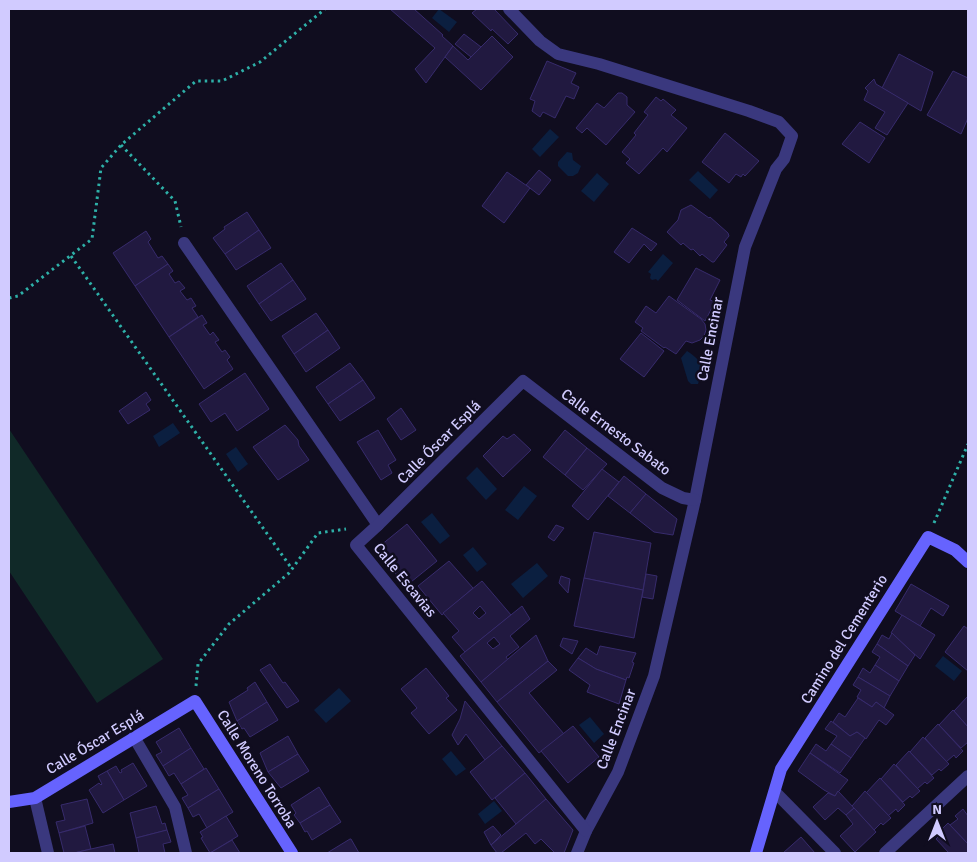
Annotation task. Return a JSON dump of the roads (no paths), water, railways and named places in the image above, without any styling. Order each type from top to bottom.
[{"type":"street","name":"Calle Encinar","points":[[509,9],[540,40],[558,54],[599,64],[749,111],[779,122],[792,136],[784,159],[776,169],[745,247],[695,500],[654,676],[618,772],[586,831],[577,853]]},
{"type":"street","name":"Calle Escavias","points":[[184,243],[378,525],[356,545],[586,831]]},
{"type":"street","name":"Calle Ernesto Sabato","points":[[523,381],[662,488],[683,498],[695,500]]},
{"type":"street","name":"Calle Óscar Esplá","points":[[378,525],[523,381]]},
{"type":"street","name":"Camino del Cementerio","points":[[756,853],[782,769],[928,538],[955,550],[968,562]]},
{"type":"street","name":"Calle Óscar Esplá","points":[[9,802],[35,798],[196,701]]},
{"type":"street","name":"Calle Moreno Torroba","points":[[196,701],[292,853]]},
{"type":"street","points":[[134,738],[175,807],[186,853]]},
{"type":"street","points":[[885,853],[968,776]]},
{"type":"street","points":[[775,792],[835,853]]},
{"type":"street","points":[[35,798],[48,853]]},
{"type":"water","points":[[439,9],[457,22],[449,32],[432,18]]},
{"type":"water","points":[[550,129],[559,137],[540,157],[532,149]]},
{"type":"water","points":[[567,152],[572,153],[573,160],[581,166],[578,173],[573,176],[568,176],[558,166],[558,162]]},
{"type":"water","points":[[698,171],[718,190],[710,199],[689,180]]},
{"type":"water","points":[[597,173],[609,184],[594,202],[581,191]]},
{"type":"water","points":[[663,254],[673,263],[658,281],[656,279],[652,280],[650,278],[651,274],[648,272]]},
{"type":"water","points":[[687,351],[700,364],[701,373],[698,384],[691,384],[688,381],[681,358]]},
{"type":"water","points":[[173,423],[180,433],[159,447],[153,436]]},
{"type":"water","points":[[236,447],[248,464],[238,472],[226,454]]},
{"type":"water","points":[[477,467],[497,489],[486,500],[466,478]]},
{"type":"water","points":[[524,486],[537,496],[518,520],[505,510]]},
{"type":"water","points":[[432,513],[450,536],[440,544],[421,522]]},
{"type":"water","points":[[473,547],[487,564],[477,572],[463,555]]},
{"type":"water","points":[[537,563],[548,576],[523,598],[511,584]]},
{"type":"water","points":[[943,656],[962,671],[954,681],[935,666]]},
{"type":"water","points":[[339,688],[351,701],[326,723],[314,710]]},
{"type":"water","points":[[590,717],[604,734],[594,743],[579,725]]},
{"type":"water","points":[[451,751],[466,769],[456,776],[442,759]]},
{"type":"water","points":[[494,801],[502,811],[485,824],[478,814]]}]
